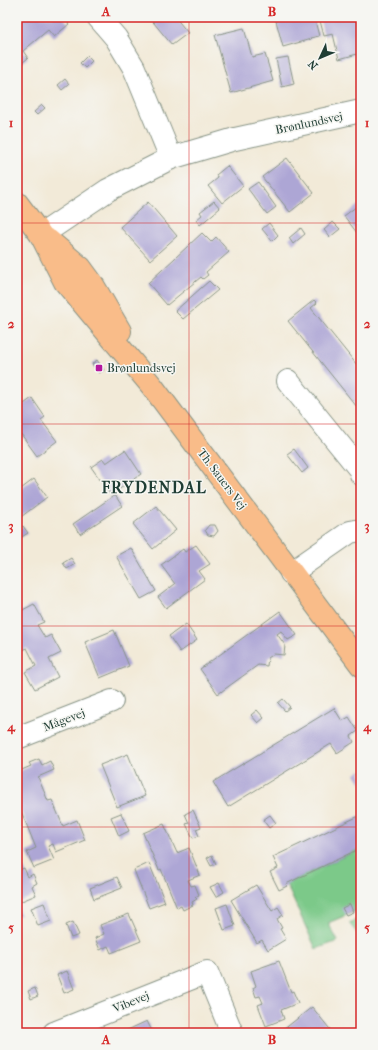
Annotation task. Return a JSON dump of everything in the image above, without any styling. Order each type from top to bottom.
[{"type":"main road","name":"Th. Sauers Vej","points":[[17,203],[41,234],[81,268],[92,283],[152,386],[361,665]]},
{"type":"street","points":[[98,17],[116,38],[134,68],[171,158]]},
{"type":"street","name":"Brønlundsvej","points":[[41,234],[108,190],[171,158],[235,139],[359,115]]},
{"type":"street","points":[[288,381],[361,471],[361,474]]},
{"type":"street","points":[[291,573],[350,532],[361,530]]},
{"type":"street","name":"Mågevej","points":[[17,738],[112,701]]},
{"type":"street","name":"Vibevej","points":[[54,1033],[207,972],[232,1033]]},
{"type":"green space","points":[[361,848],[361,909],[328,923],[338,941],[316,949],[286,884]]},
{"type":"green space","points":[[361,918],[361,938],[349,923]]},
{"type":"building","points":[[22,17],[63,17],[69,24],[54,37],[48,30],[23,51],[28,58],[17,67],[17,21]]},
{"type":"building","points":[[149,17],[175,17],[188,33],[172,45]]},
{"type":"building","points":[[275,17],[314,17],[319,36],[283,47]]},
{"type":"building","points":[[319,17],[361,17],[361,53],[339,59],[333,34],[324,36]]},
{"type":"building","points":[[244,28],[252,57],[265,54],[273,81],[231,93],[215,35]]},
{"type":"building","points":[[87,56],[92,61],[85,68],[80,63]]},
{"type":"building","points":[[288,57],[294,84],[282,87],[276,59]]},
{"type":"building","points":[[65,79],[69,84],[62,90],[58,85]]},
{"type":"building","points":[[42,105],[45,108],[37,115],[34,112]]},
{"type":"building","points":[[287,158],[314,193],[290,212],[262,177]]},
{"type":"building","points":[[227,166],[243,186],[222,203],[208,186],[218,178],[216,175]]},
{"type":"building","points":[[258,182],[276,207],[267,214],[248,189]]},
{"type":"building","points":[[214,201],[220,208],[200,225],[196,220],[202,215],[200,212]]},
{"type":"building","points":[[148,202],[177,236],[150,260],[120,227]]},
{"type":"building","points":[[361,203],[361,238],[344,216]]},
{"type":"building","points":[[333,222],[340,229],[330,237],[324,230]]},
{"type":"building","points":[[269,223],[278,235],[272,241],[262,229]]},
{"type":"building","points":[[301,228],[305,234],[293,244],[289,238]]},
{"type":"building","points":[[202,233],[211,242],[216,237],[229,252],[206,272],[208,275],[203,279],[201,277],[167,305],[148,283]]},
{"type":"building","points":[[209,281],[218,290],[183,319],[175,311]]},
{"type":"building","points":[[314,300],[317,303],[311,308],[361,370],[361,412],[288,321]]},
{"type":"building","points":[[97,360],[104,370],[99,373],[92,364]]},
{"type":"building","points":[[32,398],[45,417],[41,420],[57,441],[37,456],[21,434],[17,437],[17,409]]},
{"type":"building","points":[[294,449],[308,468],[302,473],[287,454]]},
{"type":"building","points":[[125,450],[141,474],[111,495],[91,467],[103,459],[106,463]]},
{"type":"building","points":[[34,479],[47,497],[17,520],[17,492]]},
{"type":"building","points":[[115,495],[122,506],[80,534],[73,524]]},
{"type":"building","points":[[156,506],[176,530],[153,549],[133,524]]},
{"type":"building","points":[[209,525],[215,525],[218,531],[214,536],[208,535],[205,530]]},
{"type":"building","points":[[23,526],[28,533],[17,540],[17,529]]},
{"type":"building","points":[[196,545],[210,564],[199,571],[205,579],[166,608],[158,597],[175,584],[161,565],[183,549],[185,552]]},
{"type":"building","points":[[131,548],[156,591],[141,599],[116,556]]},
{"type":"building","points":[[71,558],[75,564],[67,569],[63,563]]},
{"type":"building","points":[[34,604],[44,622],[37,625],[45,638],[51,635],[61,653],[49,659],[58,677],[35,689],[25,672],[36,666],[27,648],[21,651],[17,645],[17,634],[19,633],[17,630],[17,613]]},
{"type":"building","points":[[280,611],[297,635],[288,640],[281,631],[277,634],[285,645],[284,655],[274,654],[268,658],[267,666],[258,665],[218,694],[200,669]]},
{"type":"building","points":[[186,624],[197,640],[180,652],[169,636]]},
{"type":"building","points":[[114,630],[129,666],[100,678],[85,642]]},
{"type":"building","points":[[283,699],[290,707],[285,711],[278,703]]},
{"type":"building","points":[[334,708],[342,721],[349,717],[358,731],[351,736],[354,742],[337,753],[331,744],[228,807],[213,782]]},
{"type":"building","points":[[257,710],[264,718],[258,723],[251,715]]},
{"type":"building","points":[[128,754],[145,796],[117,807],[100,765]]},
{"type":"building","points":[[39,759],[42,765],[50,761],[54,770],[38,777],[48,801],[52,800],[63,826],[77,820],[85,840],[56,852],[53,844],[48,846],[54,860],[34,868],[27,852],[36,848],[17,801],[17,772],[31,766],[29,763]]},
{"type":"building","points":[[361,770],[361,783],[355,774]]},
{"type":"building","points":[[193,810],[201,827],[196,829],[199,836],[193,838],[186,824],[189,823],[185,814]]},
{"type":"building","points":[[121,813],[129,831],[119,836],[111,817]]},
{"type":"building","points":[[270,815],[276,823],[269,828],[263,820]]},
{"type":"building","points":[[361,815],[361,848],[286,884],[287,886],[279,890],[270,872],[278,868],[273,857]]},
{"type":"building","points":[[164,824],[177,853],[189,848],[200,875],[188,880],[191,886],[195,885],[199,895],[195,897],[197,899],[192,902],[193,905],[183,910],[181,906],[177,908],[161,869],[159,870],[143,833]]},
{"type":"building","points":[[212,855],[216,864],[211,866],[207,858]]},
{"type":"building","points":[[149,863],[165,902],[149,908],[134,870]]},
{"type":"building","points":[[24,868],[28,877],[33,874],[37,883],[32,886],[36,895],[17,903],[17,871]]},
{"type":"building","points":[[117,877],[122,888],[94,899],[90,888]]},
{"type":"building","points":[[219,883],[224,892],[216,897],[210,887]]},
{"type":"building","points":[[256,885],[272,911],[278,907],[283,915],[277,919],[282,928],[280,929],[286,939],[268,950],[262,940],[257,943],[231,900]]},
{"type":"building","points":[[44,903],[51,921],[38,926],[31,908]]},
{"type":"building","points":[[227,904],[235,926],[224,930],[216,908]]},
{"type":"building","points":[[350,904],[353,912],[346,915],[342,908]]},
{"type":"building","points":[[17,907],[21,915],[17,916]]},
{"type":"building","points":[[129,914],[141,941],[111,953],[108,946],[100,950],[95,938],[104,934],[100,925]]},
{"type":"building","points":[[73,922],[79,935],[71,938],[66,925]]},
{"type":"building","points":[[279,961],[291,992],[293,991],[298,1003],[281,1010],[284,1019],[266,1026],[258,1005],[263,1003],[260,996],[256,997],[253,988],[256,986],[251,971]]},
{"type":"building","points":[[67,971],[74,989],[64,993],[57,975]]},
{"type":"building","points":[[35,988],[38,996],[31,999],[28,991]]},
{"type":"building","points":[[312,1007],[333,1033],[286,1033],[283,1030]]},
{"type":"building","points":[[147,1021],[153,1033],[121,1033]]},
{"type":"place","name":"Brønlundsvej","points":[[99,368]]},
{"type":"district","name":"FRYDENDAL","points":[[154,487]]}]
